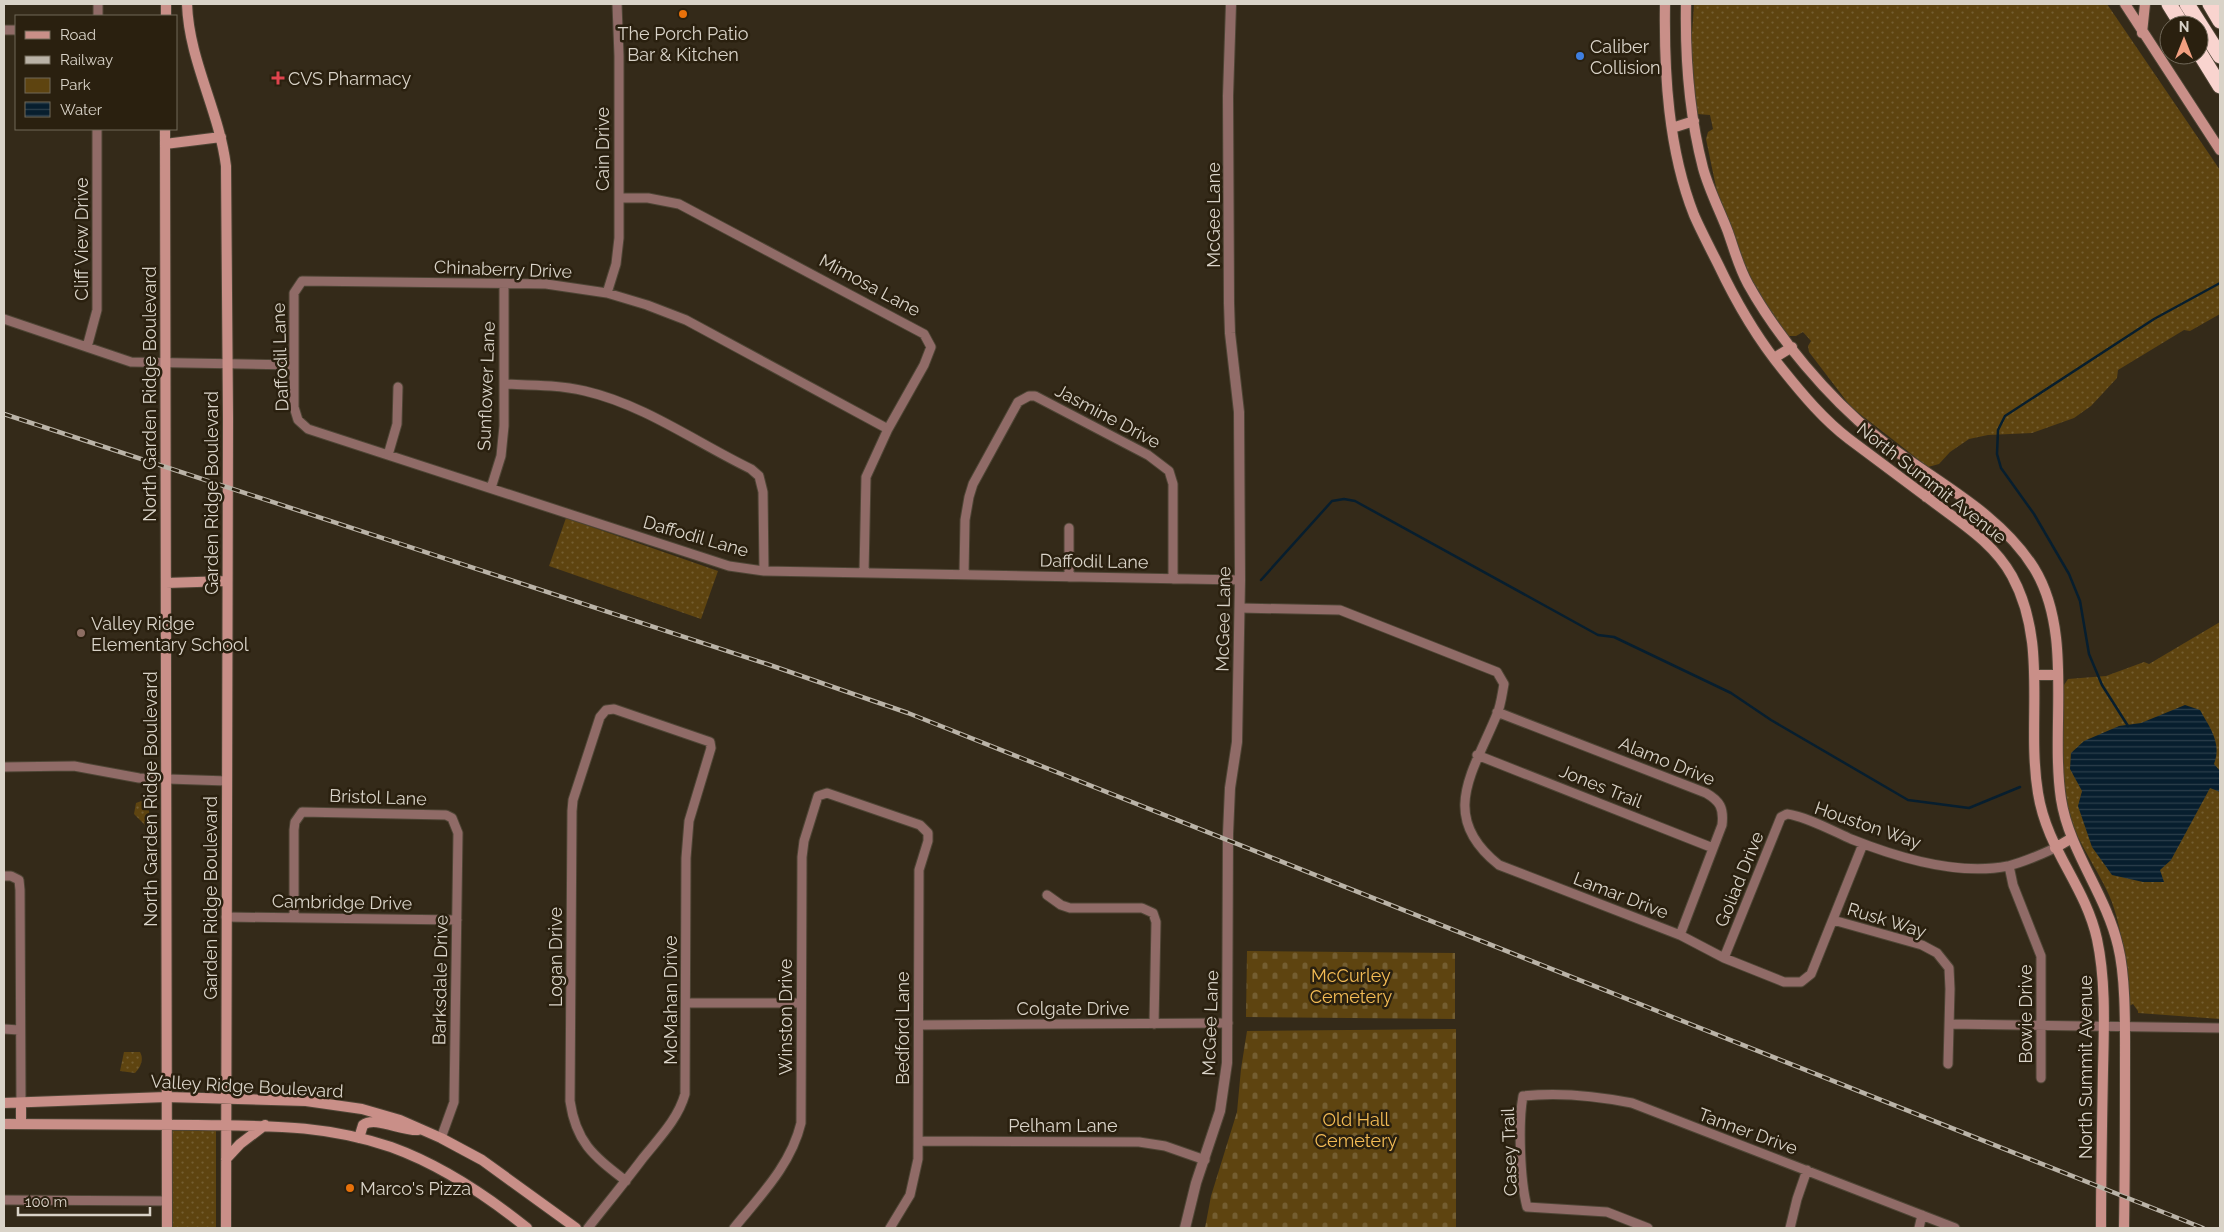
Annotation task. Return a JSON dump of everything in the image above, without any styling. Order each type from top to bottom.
[{"type":"highway","points":[[2210,4],[2220,21]]},
{"type":"highway","points":[[2188,5],[2220,56]]},
{"type":"highway","points":[[2207,65],[2220,86]]},
{"type":"main road","name":"Garden Ridge Boulevard","points":[[187,4],[190,37],[221,137],[226,166],[226,1228]]},
{"type":"main road","name":"North Summit Avenue","points":[[1665,4],[1665,48],[1672,128],[1693,213],[1746,320],[1774,358],[1833,427],[1977,535],[2001,557],[2014,579],[2030,624],[2035,675],[2034,756],[2037,789],[2043,820],[2055,848],[2091,916],[2102,968],[2104,1027],[2101,1228]]},
{"type":"main road","name":"North Summit Avenue","points":[[1686,4],[1685,46],[1689,97],[1704,170],[1746,280],[1767,314],[1828,390],[1875,435],[1992,519],[2011,538],[2035,570],[2048,600],[2054,630],[2058,675],[2057,770],[2061,804],[2072,838],[2112,922],[2120,950],[2125,1028],[2124,1228]]},
{"type":"main road","points":[[2125,4],[2220,150]]},
{"type":"main road","points":[[2142,32],[2145,4]]},
{"type":"main road","points":[[1672,128],[1694,121]]},
{"type":"main road","name":"North Garden Ridge Boulevard","points":[[165,130],[167,1228]]},
{"type":"main road","points":[[165,144],[221,137]]},
{"type":"main road","points":[[1774,358],[1792,347]]},
{"type":"main road","points":[[1926,497],[1938,481]]},
{"type":"main road","points":[[166,582],[227,581]]},
{"type":"main road","points":[[2035,675],[2058,675]]},
{"type":"main road","points":[[2055,848],[2072,838]]},
{"type":"main road","name":"Valley Ridge Boulevard","points":[[4,1103],[62,1103],[123,1097],[166,1097],[306,1101],[352,1107],[400,1120],[441,1138],[489,1165],[576,1228]]},
{"type":"main road","points":[[21,1103],[21,1124]]},
{"type":"main road","points":[[359,1138],[363,1126],[372,1121],[406,1131],[422,1130]]},
{"type":"main road","points":[[4,1124],[265,1125],[305,1127],[359,1138],[416,1157],[472,1187],[527,1228]]},
{"type":"main road","points":[[226,1159],[240,1144],[265,1125]]},
{"type":"street","name":"Cain Drive","points":[[607,293],[617,256],[620,56],[617,4]]},
{"type":"street","name":"McGee Lane","points":[[1185,1228],[1194,1189],[1220,1111],[1224,1088],[1228,1024],[1228,834],[1230,788],[1237,742],[1240,608],[1239,412],[1229,323],[1228,96],[1231,4]]},
{"type":"street","name":"Cliff View Drive","points":[[87,347],[97,310],[97,130]]},
{"type":"street","name":"Mimosa Lane","points":[[619,198],[648,198],[679,204],[924,334],[931,348],[924,365],[888,430],[866,477],[864,573]]},
{"type":"street","name":"Chinaberry Drive","points":[[297,286],[302,281],[546,284],[607,293],[647,305],[686,320],[888,430]]},
{"type":"street","name":"Sunflower Lane","points":[[491,488],[501,456],[505,384],[504,284]]},
{"type":"street","name":"Daffodil Lane","points":[[297,286],[294,293],[294,408],[295,416],[308,429],[728,566],[764,571],[1240,580]]},
{"type":"street","points":[[4,319],[131,362],[293,365]]},
{"type":"street","points":[[505,384],[566,388],[614,400],[653,417],[751,469],[759,476],[762,484],[764,571]]},
{"type":"street","points":[[388,455],[397,424],[398,388]]},
{"type":"street","name":"Jasmine Drive","points":[[964,574],[965,520],[973,484],[1018,402],[1030,396],[1035,396],[1148,455],[1169,471],[1173,484],[1173,579]]},
{"type":"street","points":[[1068,577],[1069,528]]},
{"type":"street","name":"Lamar Drive","points":[[1240,608],[1340,610],[1497,672],[1504,684],[1498,712],[1477,755],[1464,803],[1466,817],[1483,852],[1499,865],[1680,935],[1724,958],[1784,982],[1800,982],[1811,974],[1863,844]]},
{"type":"street","name":"McMahan Drive","points":[[588,1228],[682,1106],[685,1094],[686,858],[689,821],[710,755],[710,742],[614,709],[606,710],[600,717]]},
{"type":"street","name":"Alamo Drive","points":[[1498,712],[1719,800],[1723,812],[1722,825],[1680,935]]},
{"type":"street","name":"Logan Drive","points":[[600,717],[573,800],[572,810],[570,1101],[572,1119],[584,1145],[626,1181]]},
{"type":"street","name":"Jones Trail","points":[[1477,755],[1713,848]]},
{"type":"street","points":[[4,767],[74,766],[139,778],[226,781]]},
{"type":"street","name":"Winston Drive","points":[[734,1228],[780,1171],[799,1131],[802,1102],[802,857],[804,840],[818,796],[826,792],[920,826]]},
{"type":"street","name":"Bristol Lane","points":[[294,918],[294,830],[300,814],[316,811],[446,815],[454,820]]},
{"type":"street","name":"Houston Way","points":[[1787,814],[1863,844],[1926,862],[1962,867],[2008,866],[2055,848]]},
{"type":"street","name":"Goliad Drive","points":[[1724,958],[1781,817],[1787,814]]},
{"type":"street","name":"Barksdale Drive","points":[[441,1138],[454,1102],[458,833],[454,820]]},
{"type":"street","name":"Bedford Lane","points":[[890,1228],[912,1191],[916,1175],[918,1142],[919,870],[928,841],[928,833],[920,826]]},
{"type":"street","name":"Bowie Drive","points":[[2008,866],[2013,886],[2040,956],[2041,1078]]},
{"type":"street","points":[[4,876],[11,876],[19,880],[21,1103]]},
{"type":"street","points":[[1047,895],[1061,905],[1070,908],[1142,908],[1153,913],[1156,922],[1154,1024]]},
{"type":"street","name":"Cambridge Drive","points":[[226,917],[458,920]]},
{"type":"street","name":"Rusk Way","points":[[1833,920],[1922,945],[1937,953],[1948,968],[1948,1064]]},
{"type":"street","points":[[686,1002],[801,1003]]},
{"type":"street","name":"Colgate Drive","points":[[919,1025],[1228,1024]]},
{"type":"street","points":[[1949,1024],[2220,1028]]},
{"type":"street","points":[[4,1030],[19,1030]]},
{"type":"street","name":"Tanner Drive","points":[[1523,1096],[1542,1094],[1605,1098],[1632,1103],[1955,1228]]},
{"type":"street","name":"Casey Trail","points":[[1523,1096],[1520,1110],[1523,1193],[1527,1207],[1607,1212],[1648,1228]]},
{"type":"street","name":"Pelham Lane","points":[[918,1142],[1139,1142],[1165,1146],[1205,1160]]},
{"type":"street","points":[[1790,1228],[1807,1170]]},
{"type":"street","points":[[4,1200],[166,1201]]},
{"type":"street","points":[[1918,1228],[1922,1215]]},
{"type":"green space","points":[[1694,4],[2107,4],[2220,170],[2220,314],[2190,331],[2184,330],[2118,370],[2117,378],[2091,406],[2074,418],[2032,433],[1988,435],[1969,439],[1950,452],[1939,464],[1928,467],[1851,407],[1809,352],[1808,346],[1811,341],[1803,332],[1796,336],[1788,336],[1769,309],[1744,267],[1730,237],[1717,191],[1706,139],[1708,132],[1713,129],[1710,115],[1697,114],[1690,64]]},
{"type":"green space","points":[[566,518],[718,571],[701,619],[549,566]]},
{"type":"green space","points":[[2220,622],[2220,1019],[2138,1013],[2133,1004],[2129,1006],[2123,950],[2114,908],[2074,827],[2066,802],[2062,773],[2064,685],[2068,679],[2106,676],[2144,662],[2149,664]]},
{"type":"green space","points":[[144,800],[149,811],[150,823],[145,825],[134,814],[136,803]]},
{"type":"green space","name":"McCurley Cemetery","points":[[1247,951],[1455,953],[1455,1019],[1246,1017]]},
{"type":"green space","name":"Old Hall Cemetery","points":[[1456,1029],[1456,1228],[1205,1228],[1211,1196],[1237,1112],[1247,1031]]},
{"type":"green space","points":[[124,1052],[140,1052],[142,1057],[141,1063],[135,1073],[120,1071]]},
{"type":"green space","points":[[171,1130],[216,1130],[216,1228],[171,1228]]},
{"type":"water","points":[[2185,705],[2200,710],[2214,736],[2217,749],[2214,764],[2220,771],[2220,792],[2210,788],[2171,860],[2160,870],[2164,882],[2143,882],[2112,875],[2092,847],[2078,806],[2082,791],[2070,769],[2071,753],[2084,741],[2119,726],[2141,723]]},
{"type":"waterway","points":[[2128,726],[2102,685],[2089,654],[2080,601],[2069,574],[2034,514],[2001,468],[1997,454],[1998,430],[2005,416],[2154,319],[2220,283]]},
{"type":"waterway","points":[[1261,580],[1332,501],[1344,499],[1355,501],[1598,635],[1614,637],[1731,693],[1771,720],[1908,800],[1969,808],[2020,787]]},
{"type":"railway","points":[[4,414],[767,664],[908,713],[2203,1228]]},
{"type":"place","name":"The Porch Patio Bar & Kitchen","points":[[683,14]]},
{"type":"place","name":"Caliber Collision","points":[[1580,56]]},
{"type":"place","name":"CVS Pharmacy","points":[[278,78]]},
{"type":"place","name":"Valley Ridge Elementary School","points":[[81,633]]},
{"type":"place","name":"Marco's Pizza","points":[[350,1188]]}]
